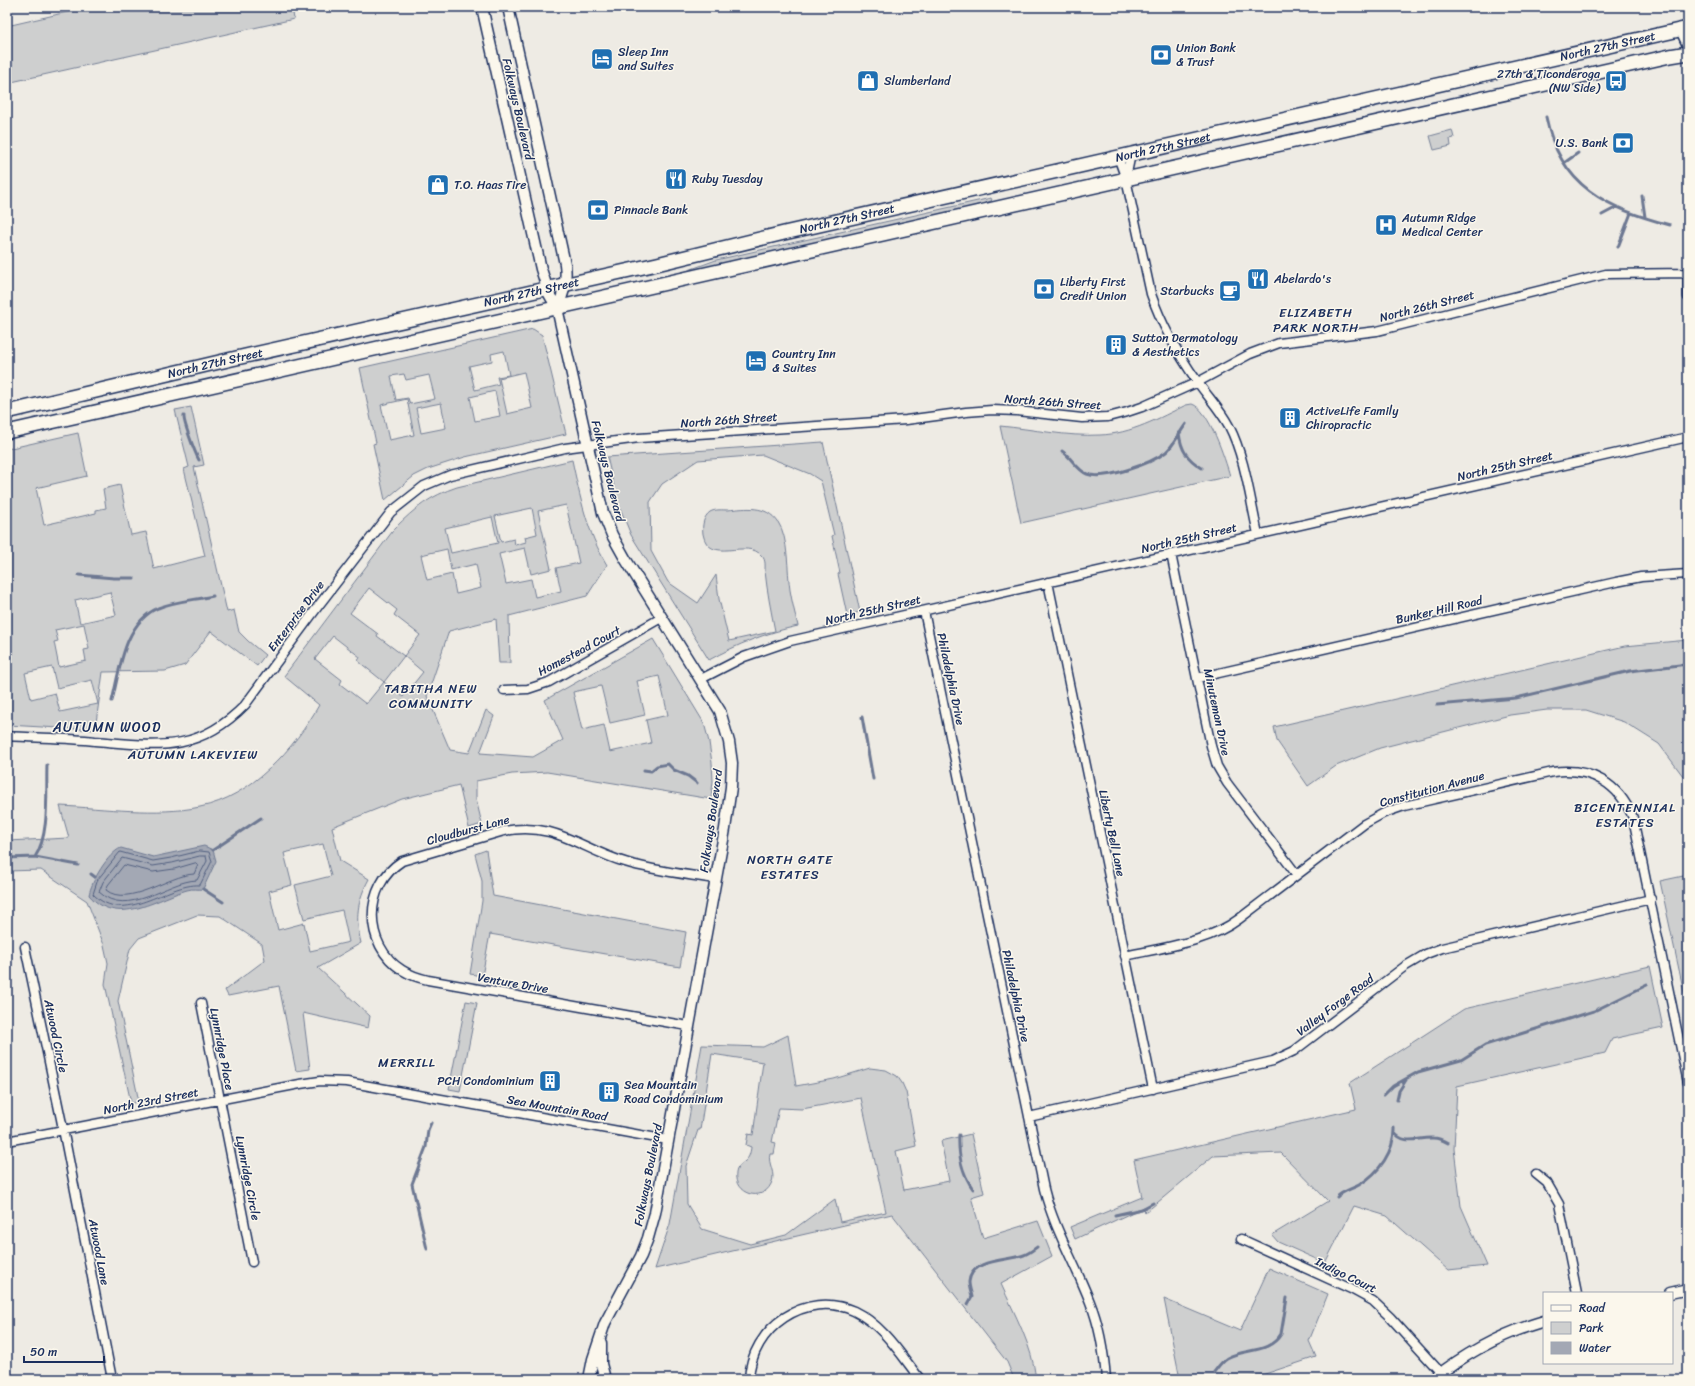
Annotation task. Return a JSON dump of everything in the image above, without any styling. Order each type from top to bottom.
[{"type":"main road","name":"North 27th Street","points":[[7,412],[232,359],[566,285],[784,233],[1684,29]]},
{"type":"main road","name":"North 27th Street","points":[[7,432],[1688,53]]},
{"type":"street","name":"Folkways Boulevard","points":[[482,7],[541,269],[547,289],[557,308],[601,504],[612,535],[661,618],[720,711],[729,742],[732,763],[731,787],[655,1213],[648,1238],[637,1265],[609,1313],[600,1335],[589,1379]]},
{"type":"street","name":"Folkways Boulevard","points":[[508,7],[565,264],[566,285],[557,308]]},
{"type":"street","points":[[1684,29],[1688,48]]},
{"type":"street","points":[[1124,156],[1126,179]]},
{"type":"street","points":[[1124,156],[1126,179],[1146,272],[1156,308],[1172,342],[1198,382],[1222,414],[1236,441],[1258,534]]},
{"type":"street","points":[[1688,270],[1688,297]]},
{"type":"street","name":"North 26th Street","points":[[587,445],[640,438],[906,420],[986,410],[1017,410],[1071,417],[1097,418],[1127,412],[1198,382],[1250,354],[1279,343],[1344,336],[1384,329],[1606,274],[1688,273]]},
{"type":"street","name":"North 25th Street","points":[[701,679],[738,660],[780,644],[1688,437]]},
{"type":"street","name":"Enterprise Drive","points":[[7,736],[151,745],[178,743],[205,735],[225,723],[245,705],[385,518],[403,501],[428,483],[450,475],[499,462],[587,445]]},
{"type":"street","name":"Minuteman Drive","points":[[1171,554],[1213,753],[1220,773],[1297,875]]},
{"type":"street","name":"Bunker Hill Road","points":[[1198,678],[1616,582],[1641,577],[1688,574]]},
{"type":"street","name":"Liberty Bell Lane","points":[[1048,582],[1126,956],[1152,1089]]},
{"type":"street","name":"Philadelphia Drive","points":[[924,611],[1049,1207],[1062,1240],[1087,1294],[1097,1322],[1103,1348],[1106,1379]]},
{"type":"street","name":"Homestead Court","points":[[504,690],[528,689],[549,682],[661,618]]},
{"type":"street","name":"Constitution Avenue","points":[[1126,956],[1215,934],[1236,921],[1372,818],[1395,808],[1553,772],[1572,771],[1592,775],[1615,790],[1626,802],[1636,827],[1688,1083]]},
{"type":"street","name":"Cloudburst Lane","points":[[372,913],[375,898],[381,884],[391,870],[402,861],[504,831],[520,829],[535,829],[555,833],[618,860],[633,864],[715,879]]},
{"type":"street","name":"Valley Forge Road","points":[[1029,1117],[1269,1063],[1299,1048],[1404,967],[1437,949],[1650,899]]},
{"type":"street","name":"Venture Drive","points":[[372,913],[375,936],[385,955],[402,970],[419,978],[688,1026]]},
{"type":"street","name":"Atwood Circle","points":[[25,947],[63,1130]]},
{"type":"street","name":"Lynnridge Place","points":[[201,1003],[220,1100]]},
{"type":"street","name":"Sea Mountain Road","points":[[300,1084],[327,1081],[347,1082],[668,1140]]},
{"type":"street","name":"North 23rd Street","points":[[7,1141],[300,1084]]},
{"type":"street","name":"Lynnridge Circle","points":[[220,1100],[252,1262]]},
{"type":"street","name":"Atwood Lane","points":[[63,1130],[112,1379]]},
{"type":"street","points":[[1536,1174],[1547,1183],[1559,1204],[1577,1292]]},
{"type":"street","name":"Indigo Court","points":[[1240,1239],[1351,1289],[1372,1301],[1390,1317],[1437,1376]]},
{"type":"street","points":[[1673,1292],[1688,1289]]},
{"type":"street","points":[[749,1379],[753,1355],[767,1332],[780,1320],[811,1306],[834,1305],[854,1311],[869,1320],[885,1335],[920,1379]]},
{"type":"street","points":[[1437,1376],[1472,1352],[1492,1341],[1517,1330],[1543,1321]]},
{"type":"street","name":"Folkways Boulevard","points":[[600,1335],[601,1357],[605,1379]]},
{"type":"green space","points":[[89,7],[292,7],[294,19],[7,83],[7,26]]},
{"type":"green space","points":[[1452,130],[1454,138],[1450,139],[1451,146],[1434,150],[1430,136]]},
{"type":"green space","points":[[991,198],[991,201],[951,213],[678,274],[716,260]]},
{"type":"green space","points":[[533,329],[542,335],[566,434],[465,457],[428,469],[414,476],[385,500],[373,444],[376,443],[360,368]],"holes":[[[504,351],[509,375],[497,377],[499,384],[475,390],[469,366],[492,361],[491,354]],[[524,372],[532,408],[507,414],[499,378]],[[404,374],[406,380],[429,375],[435,399],[410,404],[408,398],[396,400],[391,376]],[[495,391],[500,416],[475,421],[470,397]],[[407,399],[414,435],[389,440],[381,405]],[[441,403],[446,428],[421,433],[416,408]]]},
{"type":"green space","points":[[1192,404],[1198,408],[1210,424],[1216,436],[1230,476],[1021,523],[1000,426],[1075,435],[1111,434],[1134,428],[1186,405]]},
{"type":"green space","points":[[191,407],[204,465],[194,467],[227,612],[234,610],[239,632],[265,655],[257,666],[211,631],[185,665],[165,671],[103,672],[95,730],[7,725],[7,449],[78,433],[87,476],[36,488],[44,525],[96,513],[96,510],[106,508],[103,489],[120,485],[131,535],[146,532],[154,569],[205,556],[184,469],[189,467],[175,410]],"holes":[[[110,592],[116,615],[80,623],[75,600]],[[84,624],[89,649],[84,650],[86,661],[59,667],[54,642],[58,641],[55,630]],[[52,667],[57,688],[92,680],[98,704],[60,712],[55,693],[31,699],[25,673]]]},
{"type":"green space","points":[[823,442],[860,612],[847,615],[838,574],[840,573],[832,536],[834,535],[821,481],[810,474],[763,455],[698,460],[662,484],[650,502],[651,551],[668,582],[698,603],[716,575],[719,599],[729,641],[775,631],[767,586],[765,561],[762,556],[755,551],[747,549],[720,550],[713,548],[707,543],[703,534],[704,519],[714,510],[749,508],[762,510],[768,513],[778,522],[782,529],[786,546],[790,590],[798,626],[774,632],[752,640],[709,660],[631,535],[618,503],[607,457]]},
{"type":"green space","points":[[572,460],[581,501],[589,527],[607,565],[587,596],[509,616],[510,663],[499,663],[496,619],[449,631],[427,696],[450,750],[469,753],[486,710],[494,716],[480,753],[533,757],[563,740],[545,700],[653,639],[704,723],[712,763],[713,781],[711,799],[547,772],[512,774],[476,781],[476,799],[482,824],[469,828],[459,785],[402,799],[332,827],[340,861],[369,879],[362,895],[358,910],[358,926],[361,943],[318,968],[370,1016],[368,1028],[303,1013],[310,1069],[296,1071],[279,986],[228,996],[225,990],[265,960],[262,944],[220,916],[197,915],[139,938],[130,949],[118,1001],[139,1102],[131,1103],[105,984],[108,963],[104,945],[87,901],[41,870],[7,871],[7,841],[69,838],[60,806],[130,811],[183,810],[219,802],[254,782],[284,754],[297,738],[319,705],[284,676],[395,528],[423,503],[439,494],[457,487]],"holes":[[[566,505],[579,563],[556,568],[561,591],[535,597],[531,579],[506,584],[499,554],[525,548],[531,574],[551,569],[538,511]],[[532,508],[537,534],[525,537],[526,542],[515,545],[514,539],[501,542],[495,516]],[[492,517],[498,543],[451,553],[445,528]],[[447,549],[451,570],[476,564],[481,588],[456,594],[452,574],[427,580],[421,555]],[[369,588],[397,610],[394,615],[420,635],[404,656],[377,636],[378,634],[350,613]],[[333,636],[360,657],[358,661],[384,682],[366,704],[340,684],[342,680],[315,659]],[[404,656],[423,672],[403,697],[384,682]],[[659,676],[668,715],[646,720],[651,743],[610,752],[604,725],[582,730],[573,692],[601,686],[610,723],[645,715],[637,681]],[[323,844],[331,876],[295,885],[304,919],[342,910],[349,942],[310,951],[304,923],[278,930],[269,891],[292,885],[284,853]]]},
{"type":"green space","points":[[1688,640],[1688,789],[1683,776],[1659,744],[1624,722],[1586,710],[1547,710],[1510,715],[1380,748],[1336,766],[1308,786],[1277,741],[1274,727],[1625,646]]},
{"type":"green space","points":[[486,850],[493,896],[686,932],[680,967],[490,934],[482,976],[470,974],[482,901],[482,881],[475,854]]},
{"type":"green space","points":[[1688,875],[1688,1007],[1687,1007],[1660,881]]},
{"type":"green space","points":[[1650,966],[1663,1028],[1612,1039],[1605,1053],[1457,1086],[1454,1149],[1461,1206],[1487,1266],[1448,1270],[1387,1216],[1354,1206],[1325,1263],[1278,1242],[1272,1235],[1328,1201],[1281,1153],[1213,1156],[1145,1213],[1144,1207],[1075,1239],[1070,1227],[1142,1197],[1134,1160],[1356,1109],[1350,1083],[1464,1009]]},
{"type":"green space","points":[[466,1001],[477,1003],[460,1091],[449,1089]]},
{"type":"green space","points":[[788,1035],[796,1086],[834,1079],[870,1068],[886,1070],[897,1076],[906,1092],[916,1146],[896,1151],[904,1190],[949,1181],[941,1141],[971,1134],[984,1193],[971,1197],[983,1238],[1038,1221],[1052,1256],[1001,1284],[1027,1342],[1036,1379],[1014,1379],[1007,1362],[892,1214],[655,1269],[670,1224],[702,1045],[763,1047]],"holes":[[[712,1054],[763,1062],[753,1135],[748,1134],[746,1145],[751,1147],[749,1156],[738,1168],[736,1173],[736,1180],[743,1191],[749,1194],[761,1193],[767,1190],[773,1180],[773,1172],[769,1158],[770,1154],[774,1154],[776,1143],[772,1142],[779,1108],[802,1109],[861,1098],[886,1212],[840,1222],[835,1199],[786,1235],[750,1244],[702,1229],[687,1204],[686,1166],[698,1130],[700,1130]]]},
{"type":"green space","points":[[1269,1268],[1328,1294],[1309,1341],[1316,1357],[1262,1375],[1243,1379],[1180,1379],[1164,1299],[1240,1331]]},
{"type":"water","points":[[204,846],[213,850],[216,861],[203,889],[187,890],[150,904],[124,910],[112,909],[100,905],[89,895],[90,889],[101,868],[116,851],[121,848],[153,857]]},
{"type":"waterway","points":[[1546,117],[1553,141],[1562,161],[1575,177],[1590,191],[1607,202],[1626,211],[1670,225]]},
{"type":"waterway","points":[[1564,163],[1578,153]]},
{"type":"waterway","points":[[1642,196],[1645,217]]},
{"type":"waterway","points":[[1602,215],[1617,207]]},
{"type":"waterway","points":[[1618,247],[1631,213]]},
{"type":"waterway","points":[[184,416],[185,424],[199,460]]},
{"type":"waterway","points":[[1062,451],[1080,470],[1087,474],[1095,476],[1116,473],[1139,466],[1166,452],[1172,446],[1186,424]]},
{"type":"waterway","points":[[1179,433],[1181,444],[1186,454],[1192,461],[1202,468]]},
{"type":"waterway","points":[[79,575],[134,578]]},
{"type":"waterway","points":[[112,701],[125,648],[138,624],[147,615],[158,608],[178,602],[213,596]]},
{"type":"waterway","points":[[1437,705],[1516,698],[1630,671],[1688,664]]},
{"type":"waterway","points":[[862,717],[873,779]]},
{"type":"waterway","points":[[644,770],[651,771],[657,766],[668,764],[674,770],[688,776],[697,783]]},
{"type":"waterway","points":[[35,857],[40,848],[45,825],[47,765]]},
{"type":"waterway","points":[[213,850],[261,818]]},
{"type":"waterway","points":[[7,858],[35,857],[78,865]]},
{"type":"waterway","points":[[91,874],[95,877]]},
{"type":"waterway","points":[[203,889],[223,902]]},
{"type":"waterway","points":[[1384,1095],[1393,1086],[1418,1072],[1461,1060],[1485,1045],[1594,1011],[1647,985]]},
{"type":"waterway","points":[[1397,1100],[1399,1091],[1406,1080]]},
{"type":"waterway","points":[[427,1249],[412,1184],[426,1147],[428,1130],[431,1123]]},
{"type":"waterway","points":[[1337,1197],[1359,1185],[1379,1168],[1389,1153],[1394,1136],[1394,1127]]},
{"type":"waterway","points":[[1394,1132],[1402,1139],[1412,1140],[1435,1138],[1448,1143]]},
{"type":"waterway","points":[[959,1135],[961,1163],[973,1189]]},
{"type":"waterway","points":[[1115,1215],[1142,1209],[1153,1203]]},
{"type":"waterway","points":[[968,1304],[972,1297],[969,1282],[971,1274],[976,1268],[983,1264],[1026,1254],[1037,1247]]},
{"type":"waterway","points":[[1214,1372],[1227,1358],[1263,1348],[1276,1340],[1281,1334],[1287,1298]]},
{"type":"place","name":"Union Bank & Trust","points":[[1161,55]]},
{"type":"place","name":"Sleep Inn and Suites","points":[[602,59]]},
{"type":"place","name":"Slumberland","points":[[868,81]]},
{"type":"place","name":"27th & Ticonderoga (NW Side)","points":[[1616,81]]},
{"type":"place","name":"U.S. Bank","points":[[1623,143]]},
{"type":"place","name":"Ruby Tuesday","points":[[676,179]]},
{"type":"place","name":"T.O. Haas Tire","points":[[438,185]]},
{"type":"place","name":"Pinnacle Bank","points":[[598,210]]},
{"type":"place","name":"Autumn Ridge Medical Center","points":[[1386,225]]},
{"type":"place","name":"Abelardo's","points":[[1258,279]]},
{"type":"place","name":"Liberty First Credit Union","points":[[1044,289]]},
{"type":"place","name":"Starbucks","points":[[1230,291]]},
{"type":"place","name":"Sutton Dermatology & Aesthetics","points":[[1116,345]]},
{"type":"place","name":"Country Inn & Suites","points":[[756,361]]},
{"type":"place","name":"ActiveLife Family Chiropractic","points":[[1290,418]]},
{"type":"place","name":"PCH Condominium","points":[[550,1081]]},
{"type":"place","name":"Sea Mountain Road Condominium","points":[[609,1092]]},
{"type":"district","name":"ELIZABETH PARK NORTH","points":[[1316,320]]},
{"type":"district","name":"TABITHA NEW COMMUNITY","points":[[431,696]]},
{"type":"district","name":"AUTUMN WOOD","points":[[107,727]]},
{"type":"district","name":"AUTUMN LAKEVIEW","points":[[193,754]]},
{"type":"district","name":"BICENTENNIAL ESTATES","points":[[1625,814]]},
{"type":"district","name":"NORTH GATE ESTATES","points":[[790,866]]},
{"type":"district","name":"MERRILL","points":[[407,1062]]}]
